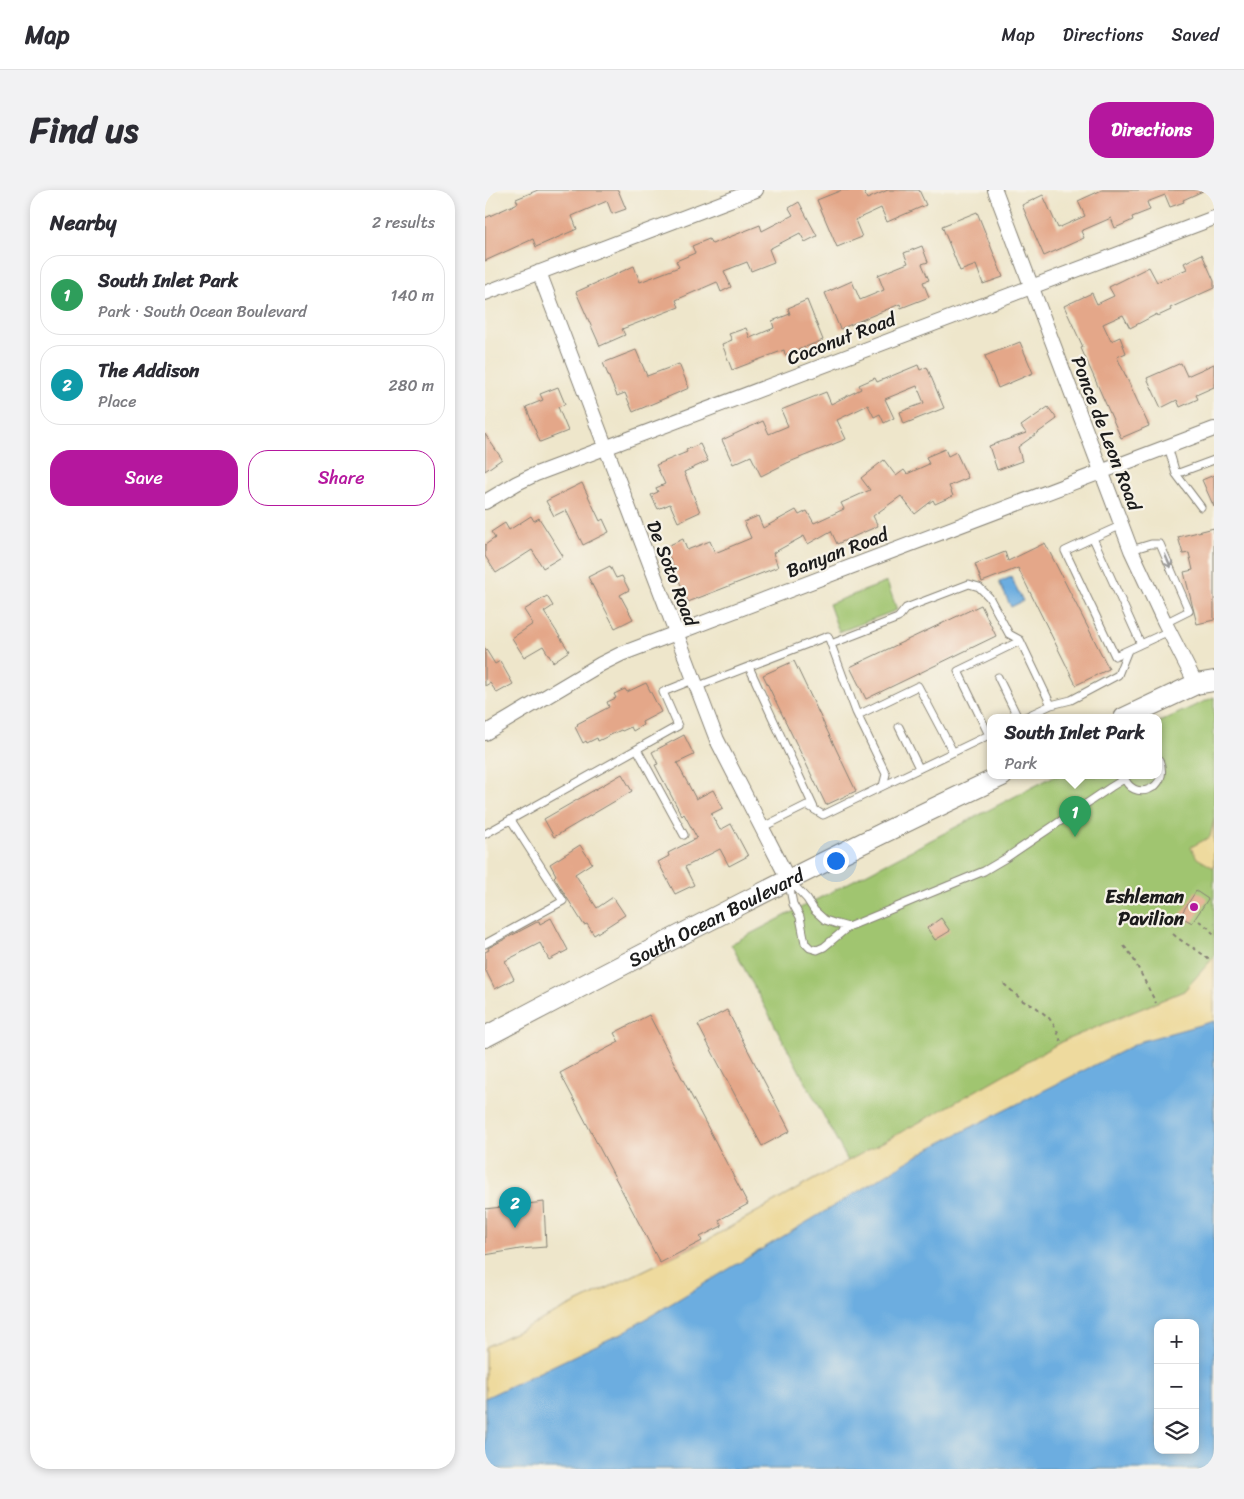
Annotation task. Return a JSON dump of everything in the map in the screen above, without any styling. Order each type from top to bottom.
[{"type":"main road","points":[[1133,714],[1205,682],[1214,669]]},
{"type":"main road","name":"South Ocean Boulevard","points":[[485,1037],[788,879],[996,779]]},
{"type":"street","points":[[485,293],[756,190]]},
{"type":"street","name":"Ponce de Leon Road","points":[[995,190],[1131,550],[1167,627],[1205,682]]},
{"type":"street","name":"Coconut Road","points":[[485,502],[517,483],[537,474],[1214,218]]},
{"type":"street","name":"De Soto Road","points":[[539,272],[695,684],[723,752],[788,879]]},
{"type":"street","name":"Banyan Road","points":[[485,733],[621,654],[1214,429]]},
{"type":"lane","points":[[1168,446],[1175,474],[1201,507]]},
{"type":"lane","points":[[1175,474],[1214,460]]},
{"type":"lane","points":[[1122,525],[1065,551],[1115,656],[1141,644],[1189,611],[1160,544],[1151,544],[1131,550]]},
{"type":"lane","points":[[1093,538],[1141,644]]},
{"type":"lane","points":[[831,644],[898,618],[906,608],[969,584],[979,587],[989,597],[1009,634],[1020,641],[1051,705]]},
{"type":"lane","points":[[485,834],[678,726],[663,692],[749,667],[828,636],[858,715],[886,774],[883,786]]},
{"type":"lane","points":[[987,728],[958,671],[1020,641]]},
{"type":"lane","points":[[1032,714],[1051,705],[1071,700],[1118,675],[1128,650]]},
{"type":"lane","points":[[749,667],[815,810]]},
{"type":"lane","points":[[998,677],[1017,714]]},
{"type":"lane","points":[[858,715],[918,686],[953,752]]},
{"type":"lane","points":[[899,728],[919,768]]},
{"type":"lane","points":[[761,828],[807,805],[823,815],[987,735]]},
{"type":"lane","points":[[637,749],[684,835]]},
{"type":"lane","points":[[788,879],[793,904],[803,925],[805,943],[810,948],[817,950],[824,947],[848,927],[984,871],[1122,779]]},
{"type":"lane","points":[[1125,779],[1129,786],[1136,790],[1144,791],[1152,789],[1160,779]]},
{"type":"lane","points":[[485,944],[563,901],[511,820]]},
{"type":"lane","points":[[788,879],[825,920],[848,927]]},
{"type":"path","points":[[1199,921],[1214,936]]},
{"type":"path","points":[[1173,934],[1198,950],[1210,961]]},
{"type":"path","points":[[1124,946],[1132,956],[1156,1003]]},
{"type":"path","points":[[1004,984],[1023,1001],[1036,1007],[1049,1018],[1056,1028],[1061,1042]]},
{"type":"green space","points":[[887,582],[897,610],[839,632],[829,604]]},
{"type":"green space","points":[[1214,697],[1214,957],[1184,991],[1061,1042],[848,1161],[731,944],[1048,779],[1162,779],[1162,721]]},
{"type":"sand","points":[[1214,819],[1214,868],[1197,858],[1191,847],[1210,837]]},
{"type":"sand","points":[[1214,957],[1214,1243],[485,1469],[485,1347],[709,1239],[1061,1042],[1184,991]]},
{"type":"water","points":[[1011,577],[1023,601],[1011,607],[999,582]]},
{"type":"water","points":[[1214,1021],[1214,1469],[485,1469],[485,1398],[624,1332],[930,1148],[1142,1041]]},
{"type":"building","points":[[538,190],[618,190],[626,209],[612,214],[607,201],[572,216],[577,229],[536,247],[533,239],[485,261],[485,218],[518,203],[516,199]]},
{"type":"building","points":[[842,190],[863,190],[867,199],[888,190],[919,190],[926,205],[887,222],[881,208],[855,220],[862,237],[837,247],[817,200]]},
{"type":"building","points":[[1102,190],[1205,190],[1183,200],[1184,202],[1170,207],[1165,195],[1147,202],[1150,210],[1132,217],[1133,220],[1115,228],[1111,218],[1081,231],[1084,238],[1044,256],[1022,205],[1043,195],[1058,228],[1085,216],[1078,201]]},
{"type":"building","points":[[799,202],[817,236],[805,242],[800,233],[769,249],[774,262],[751,271],[747,262],[724,271],[731,287],[721,292],[717,282],[676,300],[679,307],[622,329],[625,335],[600,346],[576,292],[634,266],[640,282],[679,267],[676,261],[695,253],[692,246],[709,239],[712,244],[760,225],[762,231],[793,215],[789,208]]},
{"type":"building","points":[[977,212],[1003,277],[983,284],[976,265],[960,271],[942,226]]},
{"type":"building","points":[[922,246],[928,262],[922,264],[929,280],[923,282],[929,297],[901,308],[900,304],[840,329],[825,293],[852,281],[860,300],[884,290],[878,275],[908,263],[904,253]]},
{"type":"building","points":[[1202,254],[1214,281],[1214,288],[1130,328],[1123,315],[1103,324],[1111,341],[1120,337],[1126,353],[1117,357],[1149,426],[1121,438],[1064,306],[1092,293],[1097,304],[1114,296],[1109,287],[1149,267],[1157,282],[1187,269],[1184,263]]},
{"type":"building","points":[[807,300],[823,340],[785,355],[784,350],[732,370],[722,344],[732,340],[729,334],[746,328],[750,338],[774,328],[772,321],[790,314],[788,308]]},
{"type":"building","points":[[1020,342],[1033,373],[998,388],[985,356]]},
{"type":"building","points":[[636,350],[647,376],[679,364],[689,388],[633,412],[625,393],[617,396],[603,363]]},
{"type":"building","points":[[1181,363],[1187,376],[1214,364],[1214,387],[1196,395],[1198,399],[1180,407],[1177,400],[1161,408],[1147,378]]},
{"type":"building","points":[[918,365],[920,370],[927,367],[944,408],[904,424],[900,412],[924,403],[917,386],[885,399],[894,418],[884,423],[880,414],[874,417],[868,405],[837,420],[846,439],[787,463],[761,476],[751,456],[733,464],[722,440],[763,421],[769,434],[788,426],[781,410],[826,392],[831,404],[861,389],[859,385],[875,378],[877,382]]},
{"type":"building","points":[[558,387],[565,404],[558,407],[568,431],[540,442],[526,407],[543,400],[540,394]]},
{"type":"building","points":[[1048,407],[1057,419],[1018,447],[1022,461],[997,470],[989,446],[1026,433],[1021,426]]},
{"type":"building","points":[[485,434],[502,459],[485,471]]},
{"type":"building","points":[[700,444],[708,461],[684,472],[700,512],[678,522],[670,504],[658,509],[651,495],[658,492],[656,488],[665,484],[656,465],[687,452],[686,450]]},
{"type":"building","points":[[945,449],[948,456],[956,452],[968,478],[949,486],[953,496],[935,504],[933,500],[915,514],[901,496],[873,516],[878,526],[837,544],[831,531],[808,544],[804,536],[773,553],[778,567],[688,602],[665,547],[683,539],[687,550],[710,541],[715,553],[751,538],[744,522],[758,516],[763,528],[796,510],[799,515],[807,511],[814,523],[844,509],[841,503],[870,490],[861,478],[884,460],[896,476],[904,470],[907,474],[929,464],[926,457]]},
{"type":"building","points":[[1214,475],[1214,507],[1202,480]]},
{"type":"building","points":[[582,483],[600,521],[603,519],[609,532],[583,545],[566,510],[554,516],[546,501]]},
{"type":"building","points":[[531,516],[534,521],[539,518],[563,556],[543,568],[532,550],[496,573],[485,556],[485,545],[495,538],[491,532],[505,523],[509,530]]},
{"type":"building","points":[[1214,528],[1214,620],[1197,624],[1184,572],[1193,570],[1189,553],[1183,554],[1178,537]]},
{"type":"building","points":[[1045,543],[1109,669],[1076,685],[1018,568],[982,582],[975,564],[1005,552],[1008,561]]},
{"type":"building","points":[[610,566],[616,578],[622,576],[629,590],[620,595],[633,619],[615,628],[588,577]]},
{"type":"building","points":[[547,596],[553,606],[544,612],[569,651],[553,662],[543,646],[524,657],[512,638],[533,624],[524,610]]},
{"type":"building","points":[[981,605],[996,636],[866,699],[850,667]]},
{"type":"building","points":[[485,648],[495,664],[500,661],[513,684],[497,693],[490,683],[485,686]]},
{"type":"building","points":[[794,661],[856,791],[826,805],[763,675]]},
{"type":"building","points":[[646,683],[661,712],[642,722],[643,725],[633,731],[631,727],[598,741],[597,738],[583,743],[575,727],[577,724],[609,707],[607,702],[616,698],[614,694],[625,689],[627,692]]},
{"type":"building","points":[[684,735],[694,755],[677,763],[696,799],[713,790],[723,808],[711,814],[720,830],[731,824],[748,856],[729,866],[720,849],[685,867],[694,885],[675,894],[658,862],[669,856],[668,853],[697,838],[684,814],[682,816],[655,765],[658,764],[652,752]]},
{"type":"building","points":[[622,774],[632,791],[554,837],[544,819]]},
{"type":"building","points":[[580,845],[592,863],[575,874],[597,908],[613,897],[625,915],[594,935],[587,924],[584,925],[554,877],[556,875],[550,864]]},
{"type":"building","name":"Eshleman Pavilion","points":[[1196,891],[1208,899],[1192,923],[1180,916]]},
{"type":"building","points":[[551,918],[568,950],[549,960],[540,943],[505,961],[514,979],[495,989],[485,969],[485,952],[489,950],[488,948],[539,921],[540,924]]},
{"type":"building","points":[[941,918],[950,931],[935,940],[927,928]]},
{"type":"building","points":[[727,1010],[790,1131],[762,1146],[698,1025]]},
{"type":"building","points":[[649,1015],[748,1204],[719,1220],[722,1226],[700,1237],[702,1241],[660,1263],[560,1073],[619,1042],[614,1033]]},
{"type":"building","points":[[544,1202],[546,1247],[485,1255],[485,1209]]},
{"type":"place","name":"South Inlet Park","points":[[1075,837]]},
{"type":"place","name":"Eshleman Pavilion","points":[[1194,907]]},
{"type":"place","name":"The Addison","points":[[515,1228]]}]
